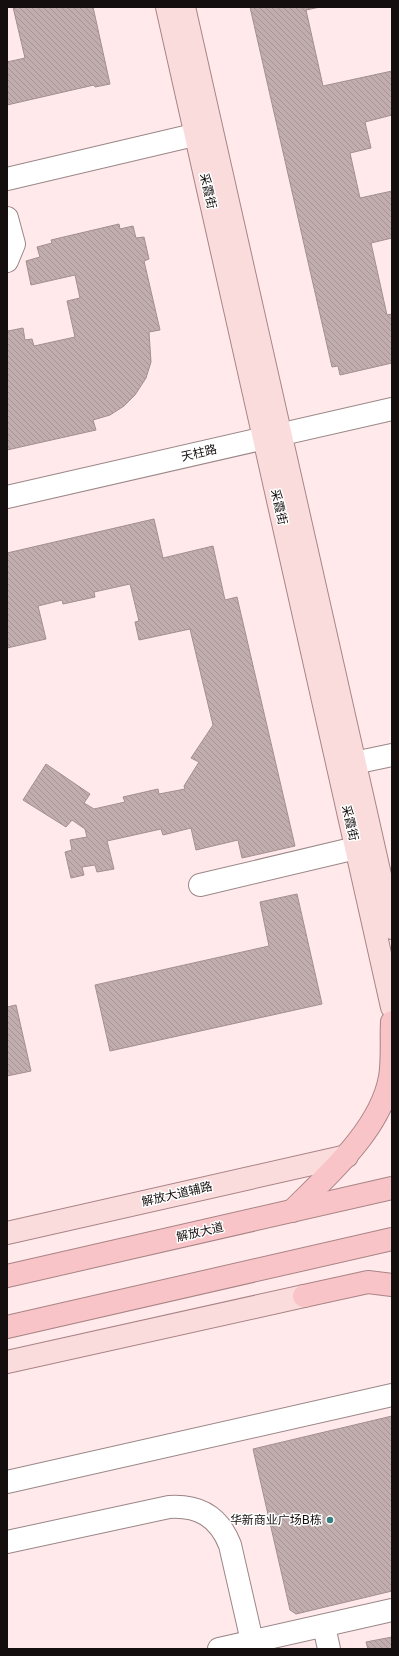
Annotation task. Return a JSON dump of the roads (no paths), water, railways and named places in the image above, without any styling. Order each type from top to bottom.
[{"type":"highway","points":[[292,1211],[347,1156],[379,1111],[390,1078],[392,1022]]},
{"type":"highway","name":"解放大道","points":[[7,1276],[392,1188]]},
{"type":"highway","points":[[7,1327],[392,1239]]},
{"type":"highway","points":[[304,1296],[368,1282],[392,1285]]},
{"type":"main road","name":"采霞街","points":[[167,7],[203,133],[272,436],[354,763],[392,928]]},
{"type":"main road","name":"采霞街","points":[[184,7],[203,133]]},
{"type":"main road","name":"采霞街","points":[[272,436],[356,848],[392,1008]]},
{"type":"main road","name":"解放大道辅路","points":[[7,1233],[347,1156]]},
{"type":"main road","points":[[7,1362],[304,1296]]},
{"type":"street","points":[[7,179],[203,133]]},
{"type":"street","points":[[7,218],[14,244],[7,262]]},
{"type":"street","name":"天柱路","points":[[7,497],[392,409]]},
{"type":"street","points":[[354,763],[392,755]]},
{"type":"street","points":[[200,885],[356,848]]},
{"type":"street","points":[[7,1482],[392,1394]]},
{"type":"street","points":[[7,1542],[169,1507],[182,1506],[203,1513],[212,1517],[226,1533],[252,1641]]},
{"type":"street","points":[[219,1649],[392,1610]]},
{"type":"street","points":[[324,1626],[329,1649]]},
{"type":"place","name":"华新商业广场B栋","points":[[330,1520]]}]
